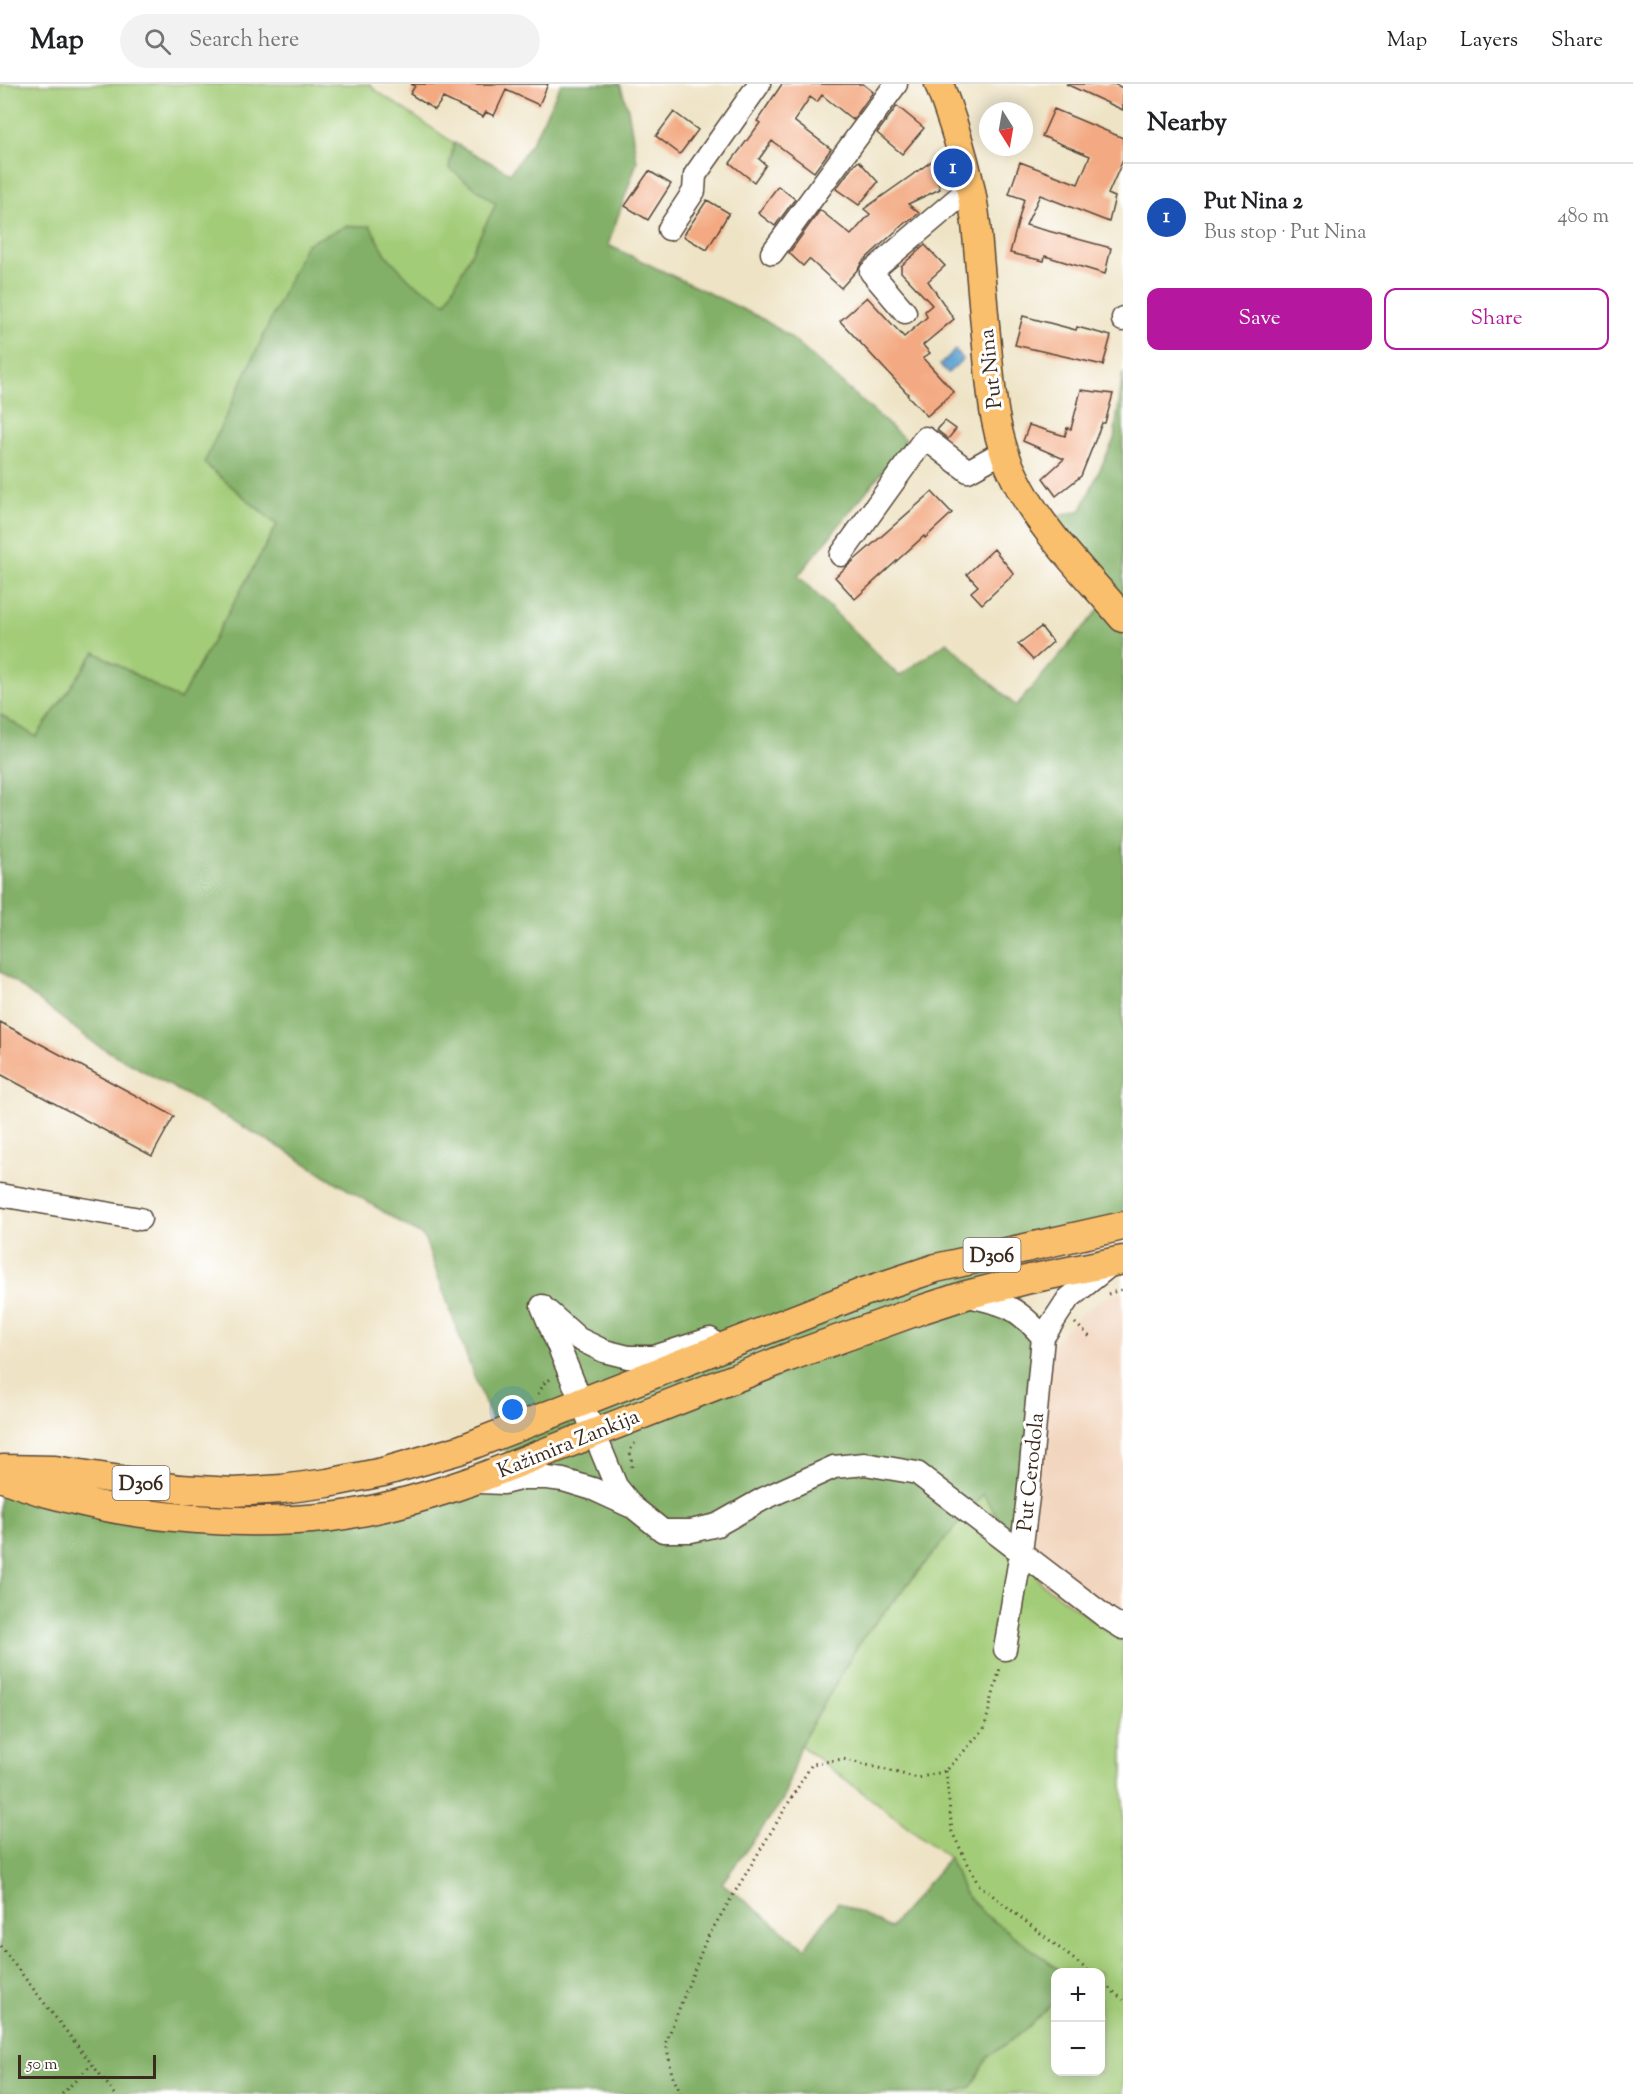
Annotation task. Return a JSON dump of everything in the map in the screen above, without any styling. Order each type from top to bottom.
[{"type":"main road","name":"Put Nina","points":[[939,84],[959,142],[970,188],[976,222],[992,405],[1004,451],[1015,479],[1042,521],[1123,618]]},
{"type":"main road","name":"Kažimira Zankija","points":[[0,1469],[55,1470],[180,1489],[234,1492],[328,1483],[425,1461],[459,1450],[864,1292],[936,1269],[1123,1226]]},
{"type":"main road","name":"Kažimira Zankija","points":[[0,1477],[51,1494],[110,1507],[179,1517],[233,1521],[281,1521],[333,1516],[426,1497],[472,1481],[789,1357],[966,1295],[1119,1261]]},
{"type":"street","points":[[669,229],[694,190],[695,175],[759,84]]},
{"type":"street","points":[[772,254],[896,84]]},
{"type":"street","points":[[905,312],[871,272],[970,188]]},
{"type":"street","points":[[841,555],[925,438],[968,471],[1004,451]]},
{"type":"street","points":[[0,1194],[140,1219]]},
{"type":"street","points":[[966,1295],[998,1302],[1014,1309],[1028,1319],[1043,1336],[1068,1299],[1119,1261]]},
{"type":"street","points":[[633,1508],[616,1486],[542,1306],[579,1339],[604,1351],[628,1357],[654,1357],[704,1339],[752,1336]]},
{"type":"street","name":"Put Cerodola","points":[[1043,1336],[1021,1552],[1123,1628]]},
{"type":"street","points":[[472,1481],[503,1483],[531,1478],[563,1480],[593,1489],[633,1508],[663,1531],[691,1531],[717,1526],[762,1499],[834,1467],[865,1464],[917,1473],[1021,1552],[1005,1649]]},
{"type":"path","points":[[1105,1295],[1123,1289]]},
{"type":"path","points":[[1068,1316],[1091,1338]]},
{"type":"path","points":[[630,1450],[632,1467]]},
{"type":"path","points":[[681,2094],[672,2074],[666,2042],[706,1940],[812,1764],[843,1759],[918,1778],[946,1771],[984,1729],[1005,1649]]},
{"type":"path","points":[[946,1771],[952,1832],[978,1884],[1085,1968]]},
{"type":"path","points":[[0,1946],[115,2094]]},
{"type":"path","points":[[1105,1984],[1123,2000]]},
{"type":"path","points":[[62,2094],[92,2065]]},
{"type":"shaded area","points":[[1123,1293],[1123,1642],[1042,1584],[1009,1533],[1028,1497],[1043,1354],[1080,1315],[1102,1299]]},
{"type":"green space","points":[[0,84],[370,84],[454,143],[449,168],[496,204],[446,303],[412,283],[387,256],[370,226],[204,463],[277,525],[180,700],[95,652],[36,738],[0,714]]},
{"type":"green space","points":[[561,84],[620,84],[628,109],[637,162],[608,245],[761,318],[789,336],[907,441],[798,576],[899,676],[947,642],[1016,706],[1107,600],[1042,521],[1081,510],[1114,439],[1123,373],[1123,1218],[995,1242],[1043,1354],[1028,1497],[1008,1533],[983,1494],[861,1640],[800,1745],[783,1800],[722,1883],[805,1948],[838,1902],[890,1928],[949,1858],[964,1892],[984,1914],[1057,1968],[1051,1968],[1051,2005],[1026,2029],[987,2058],[971,2087],[948,2094],[0,2094],[0,1477],[281,1521],[512,1466],[473,1374],[424,1237],[283,1149],[97,1045],[0,971],[0,714],[36,737],[95,652],[180,700],[277,525],[204,463],[306,244],[346,226],[370,226],[387,256],[412,282],[446,303],[496,204],[449,168],[454,143],[510,173],[532,142]]},
{"type":"green space","points":[[983,1494],[1042,1584],[1123,1642],[1123,2094],[948,2094],[971,2087],[987,2058],[1026,2029],[1051,2005],[1051,2076],[1105,2076],[1105,1968],[1057,1968],[984,1914],[964,1892],[949,1858],[800,1745],[861,1640]]},
{"type":"water","points":[[955,350],[963,359],[948,373],[940,365]]},
{"type":"building","points":[[411,84],[548,84],[539,105],[506,90],[494,116],[486,112],[483,117],[443,98],[435,110],[410,94],[415,86]]},
{"type":"building","points":[[782,84],[863,84],[873,92],[853,120],[822,95],[817,102],[810,97],[794,121],[831,149],[814,172],[772,141],[759,159],[766,165],[754,182],[730,163],[760,123],[757,121]]},
{"type":"building","points":[[1066,84],[1114,84],[1123,88],[1123,110]]},
{"type":"building","points":[[897,106],[924,128],[902,154],[877,133]]},
{"type":"building","points":[[1054,109],[1123,138],[1123,160],[1108,194],[1115,197],[1109,222],[1040,195],[1026,225],[1111,248],[1105,274],[1045,256],[1044,261],[1010,253],[1024,199],[1009,194],[1020,162],[1078,184],[1090,156],[1042,136]]},
{"type":"building","points":[[674,112],[698,130],[680,154],[656,136]]},
{"type":"building","points":[[859,161],[878,182],[859,205],[836,189]]},
{"type":"building","points":[[932,161],[940,189],[908,204],[919,213],[862,262],[841,288],[809,259],[803,266],[789,253],[820,210],[851,235],[870,214],[864,209]]},
{"type":"building","points":[[649,171],[671,184],[648,220],[625,206]]},
{"type":"building","points":[[778,186],[795,199],[775,226],[758,213]]},
{"type":"building","points":[[707,200],[729,213],[707,250],[683,236]]},
{"type":"building","points":[[925,245],[945,266],[928,281],[954,319],[923,345],[930,353],[923,358],[954,392],[927,416],[840,321],[867,297],[904,337],[927,317],[925,311],[932,305],[901,272],[901,266]]},
{"type":"building","points":[[1023,316],[1076,330],[1077,327],[1111,336],[1103,365],[1015,345]]},
{"type":"building","points":[[1081,390],[1113,394],[1105,423],[1102,423],[1081,476],[1056,496],[1043,478],[1064,459],[1023,441],[1029,425],[1065,436],[1067,428],[1071,429]]},
{"type":"building","points":[[945,421],[956,429],[948,439],[937,430]]},
{"type":"building","points":[[932,492],[952,513],[855,599],[835,577]]},
{"type":"building","points":[[994,549],[1014,574],[982,604],[971,592],[978,586],[967,574]]},
{"type":"building","points":[[1041,627],[1053,642],[1033,660],[1018,644]]},
{"type":"building","points":[[0,1022],[174,1116],[152,1156],[0,1074]]},
{"type":"place","name":"Put Nina 2","points":[[953,168]]}]
